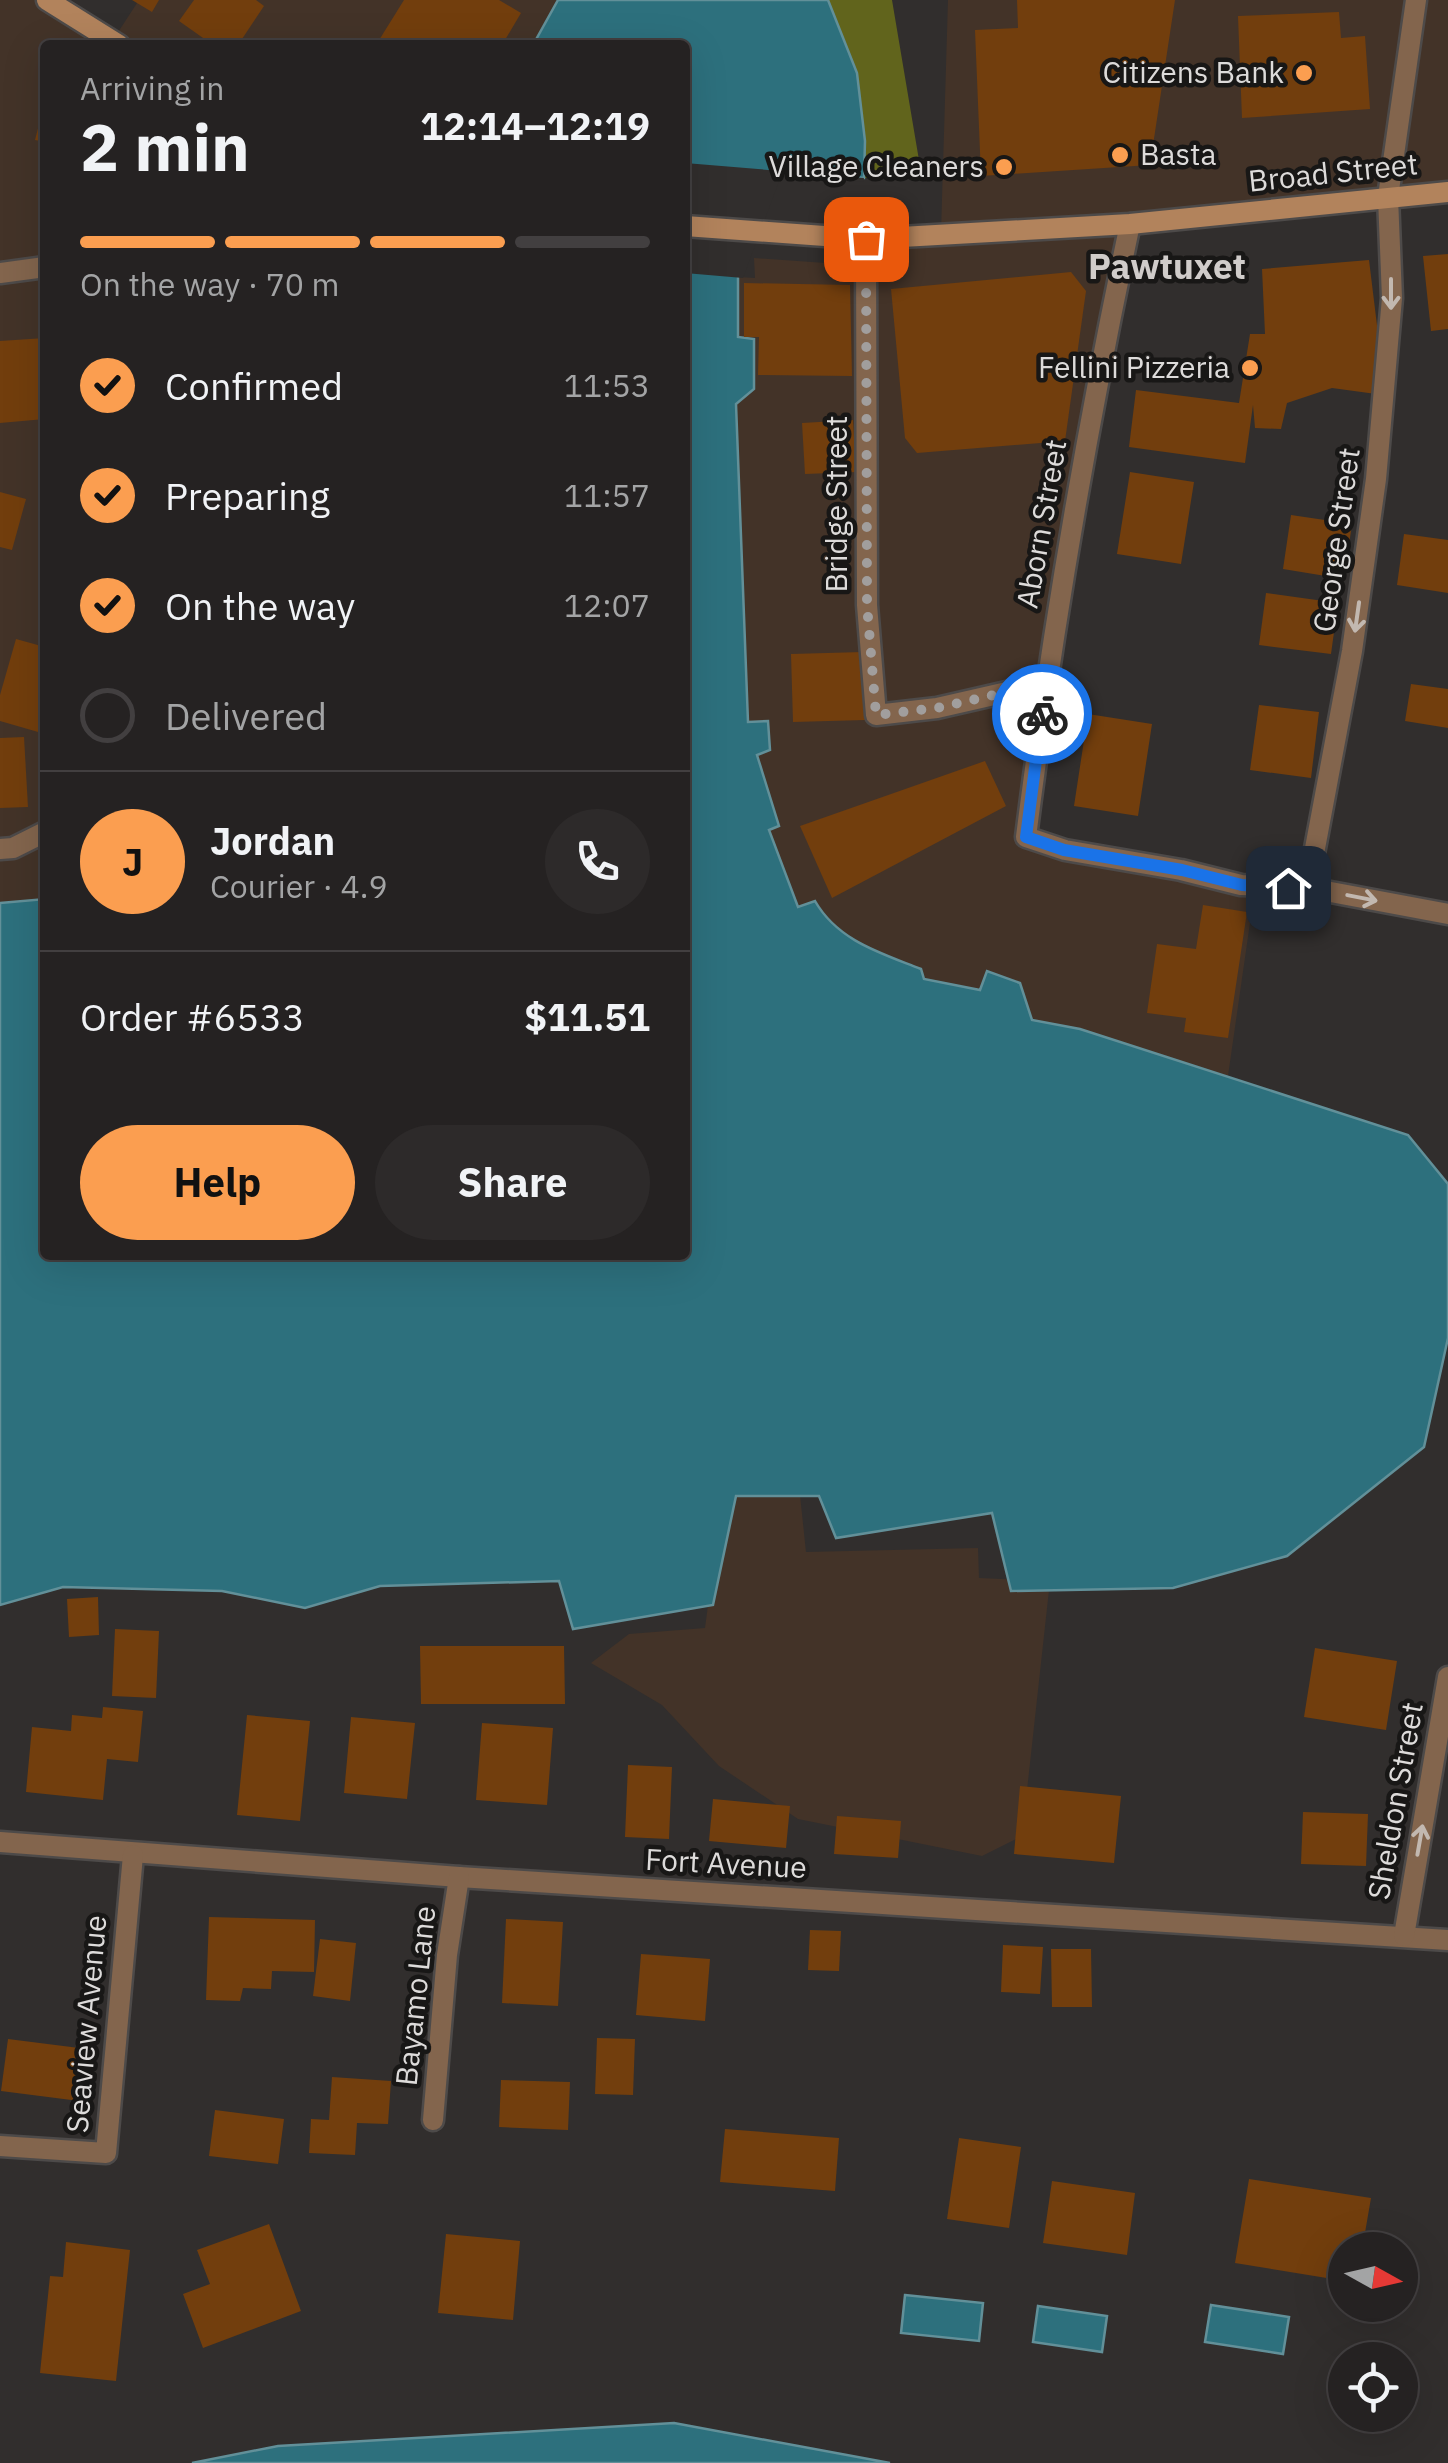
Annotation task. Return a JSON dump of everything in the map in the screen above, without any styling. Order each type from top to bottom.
[{"type":"main road","points":[[47,0],[111,40]]},
{"type":"main road","name":"Broad Street","points":[[690,226],[861,238],[1130,224],[1448,192]]},
{"type":"street","name":"George Street","points":[[1304,887],[1313,858],[1352,651],[1376,479],[1392,298],[1388,197],[1416,0]]},
{"type":"street","name":"Aborn Street","points":[[1130,224],[1094,390],[1046,683],[1026,837],[1064,850],[1182,870],[1242,885],[1304,887]]},
{"type":"street","name":"Bridge Street","points":[[861,238],[867,605],[876,715],[937,708],[1046,683]]},
{"type":"street","points":[[0,273],[40,268]]},
{"type":"street","points":[[0,850],[40,834]]},
{"type":"street","points":[[1304,887],[1448,914]]},
{"type":"street","name":"Sheldon Street","points":[[1404,1936],[1448,1677]]},
{"type":"street","name":"Fort Avenue","points":[[0,1842],[459,1878],[1448,1940]]},
{"type":"street","name":"Seaview Avenue","points":[[0,2146],[106,2153],[133,1854]]},
{"type":"street","name":"Bayamo Lane","points":[[434,2120],[447,1954],[459,1878]]},
{"type":"shaded area","points":[[0,0],[50,0],[113,40],[40,40],[40,899],[0,903]]},
{"type":"shaded area","points":[[139,0],[558,0],[536,40],[113,40]]},
{"type":"shaded area","points":[[828,0],[892,0],[922,178],[864,178],[865,141],[857,73]]},
{"type":"shaded area","points":[[948,0],[1448,0],[1448,192],[1143,225],[1130,238],[1032,824],[1037,838],[1255,888],[1228,1076],[1080,1029],[1032,1020],[1020,983],[987,971],[981,990],[923,979],[921,969],[857,943],[825,918],[815,901],[799,908],[769,829],[779,825],[757,754],[767,721],[748,722],[736,403],[754,389],[738,338],[738,277],[755,278],[754,258],[840,264],[941,232]]},
{"type":"shaded area","points":[[723,1492],[800,1495],[806,1552],[978,1548],[979,1578],[1050,1581],[1022,1836],[982,1856],[798,1819],[719,1766],[662,1705],[591,1663],[629,1634],[705,1628]]},
{"type":"water","points":[[558,0],[828,0],[857,73],[865,141],[864,178],[778,171],[738,277],[738,337],[754,339],[754,389],[736,404],[748,722],[768,721],[770,750],[757,755],[779,826],[769,830],[798,907],[815,901],[848,936],[921,969],[924,979],[980,990],[987,971],[1020,983],[1032,1020],[1080,1029],[1408,1135],[1448,1184],[1448,1338],[1424,1447],[1287,1556],[1173,1588],[1011,1591],[992,1513],[836,1538],[819,1496],[736,1496],[713,1605],[573,1629],[559,1581],[380,1586],[305,1608],[222,1591],[63,1587],[0,1605],[0,903],[40,899],[40,1260],[690,1260],[690,40],[536,40]]},
{"type":"water","points":[[905,2295],[983,2303],[979,2341],[901,2333]]},
{"type":"water","points":[[1211,2305],[1289,2317],[1283,2354],[1205,2342]]},
{"type":"water","points":[[1038,2306],[1107,2316],[1102,2352],[1033,2342]]},
{"type":"water","points":[[674,2423],[890,2463],[192,2463],[278,2446]]},
{"type":"pier","points":[[690,163],[864,178],[863,182],[781,176],[743,278],[690,273]]},
{"type":"building","points":[[132,0],[159,0],[152,12]]},
{"type":"building","points":[[194,0],[256,0],[264,6],[241,40],[206,40],[179,21]]},
{"type":"building","points":[[404,0],[499,0],[521,13],[505,40],[379,40]]},
{"type":"building","points":[[1017,0],[1175,0],[1150,165],[981,176],[975,30],[1018,28]]},
{"type":"building","name":"Citizens Bank","points":[[1339,12],[1341,38],[1365,36],[1370,109],[1242,118],[1238,16]]},
{"type":"building","points":[[1448,254],[1448,329],[1431,331],[1423,256]]},
{"type":"building","points":[[1369,260],[1381,358],[1376,394],[1332,388],[1287,403],[1281,429],[1255,428],[1253,405],[1245,463],[1129,447],[1136,390],[1239,403],[1250,334],[1265,334],[1262,269]]},
{"type":"building","points":[[1071,272],[1086,291],[1065,441],[917,453],[905,438],[891,289]]},
{"type":"building","points":[[744,283],[850,285],[852,376],[758,375],[759,337],[744,337]]},
{"type":"building","points":[[40,338],[40,419],[0,423],[0,341]]},
{"type":"building","points":[[853,420],[856,472],[805,474],[802,423]]},
{"type":"building","points":[[1130,472],[1194,482],[1181,564],[1117,554]]},
{"type":"building","points":[[0,492],[26,499],[12,550],[0,547]]},
{"type":"building","points":[[1291,515],[1352,524],[1344,579],[1283,569]]},
{"type":"building","points":[[1404,534],[1448,540],[1448,593],[1397,585]]},
{"type":"building","points":[[1266,593],[1338,603],[1331,654],[1259,645]]},
{"type":"building","points":[[16,639],[40,646],[40,733],[0,721],[0,695]]},
{"type":"building","points":[[863,652],[865,720],[793,722],[791,654]]},
{"type":"building","points":[[1411,684],[1448,689],[1448,728],[1405,721]]},
{"type":"building","points":[[1259,705],[1319,712],[1311,778],[1250,770]]},
{"type":"building","points":[[1088,714],[1152,724],[1138,816],[1074,806]]},
{"type":"building","points":[[24,737],[28,807],[0,808],[0,738]]},
{"type":"building","points":[[985,761],[1006,806],[832,898],[800,826]]},
{"type":"building","points":[[1203,905],[1247,912],[1228,1038],[1184,1032],[1186,1018],[1147,1013],[1157,944],[1196,949]]},
{"type":"building","points":[[98,1597],[99,1635],[69,1637],[67,1599]]},
{"type":"building","points":[[115,1629],[159,1631],[156,1698],[112,1696]]},
{"type":"building","points":[[420,1646],[564,1646],[565,1704],[421,1704]]},
{"type":"building","points":[[1315,1648],[1397,1661],[1386,1730],[1304,1717]]},
{"type":"building","points":[[103,1707],[143,1711],[138,1762],[107,1759],[103,1800],[26,1792],[32,1727],[71,1731],[72,1715],[102,1718]]},
{"type":"building","points":[[247,1715],[310,1721],[300,1821],[237,1815]]},
{"type":"building","points":[[351,1717],[415,1723],[407,1799],[344,1793]]},
{"type":"building","points":[[482,1723],[553,1728],[547,1805],[476,1800]]},
{"type":"building","points":[[628,1765],[672,1767],[669,1839],[625,1837]]},
{"type":"building","points":[[1020,1786],[1121,1796],[1114,1863],[1014,1854]]},
{"type":"building","points":[[713,1799],[790,1806],[786,1848],[709,1841]]},
{"type":"building","points":[[1303,1812],[1368,1814],[1366,1866],[1301,1864]]},
{"type":"building","points":[[837,1816],[901,1821],[898,1858],[834,1854]]},
{"type":"building","points":[[209,1917],[315,1920],[314,1972],[272,1971],[271,1989],[243,1988],[240,2001],[206,2000]]},
{"type":"building","points":[[506,1919],[563,1922],[558,2006],[502,2003]]},
{"type":"building","points":[[810,1930],[841,1931],[839,1971],[808,1970]]},
{"type":"building","points":[[320,1939],[356,1943],[350,2001],[313,1996]]},
{"type":"building","points":[[1003,1945],[1043,1947],[1040,1994],[1001,1992]]},
{"type":"building","points":[[1051,1949],[1091,1949],[1092,2007],[1052,2007]]},
{"type":"building","points":[[641,1954],[710,1959],[705,2021],[636,2015]]},
{"type":"building","points":[[597,2038],[635,2039],[633,2095],[595,2094]]},
{"type":"building","points":[[8,2039],[95,2050],[87,2102],[1,2091]]},
{"type":"building","points":[[332,2077],[391,2081],[388,2124],[357,2123],[355,2155],[309,2153],[311,2119],[329,2120]]},
{"type":"building","points":[[501,2080],[570,2082],[568,2130],[499,2127]]},
{"type":"building","points":[[215,2110],[284,2119],[278,2164],[209,2156]]},
{"type":"building","points":[[725,2129],[839,2138],[835,2191],[720,2182]]},
{"type":"building","points":[[959,2138],[1021,2147],[1009,2228],[947,2219]]},
{"type":"building","points":[[1249,2179],[1371,2198],[1365,2232],[1328,2232],[1328,2278],[1235,2263]]},
{"type":"building","points":[[1052,2181],[1135,2193],[1127,2255],[1043,2243]]},
{"type":"building","points":[[269,2224],[301,2311],[203,2348],[183,2294],[210,2284],[197,2250]]},
{"type":"building","points":[[446,2234],[520,2241],[513,2320],[438,2313]]},
{"type":"building","points":[[66,2242],[130,2250],[116,2381],[40,2373],[50,2276],[63,2277]]},
{"type":"way so far","points":[[866,239],[867,605],[876,715],[937,708],[1046,683],[1042,714]]},
{"type":"place","name":"Citizens Bank","points":[[1304,73]]},
{"type":"place","name":"Basta","points":[[1120,155]]},
{"type":"place","name":"Village Cleaners","points":[[1004,167]]},
{"type":"place","name":"Fellini Pizzeria","points":[[1250,368]]},
{"type":"district","name":"Pawtuxet","points":[[1167,267]]},
{"type":"route","points":[[1042,714],[1026,837],[1064,850],[1182,870],[1242,885],[1288,888]]}]
